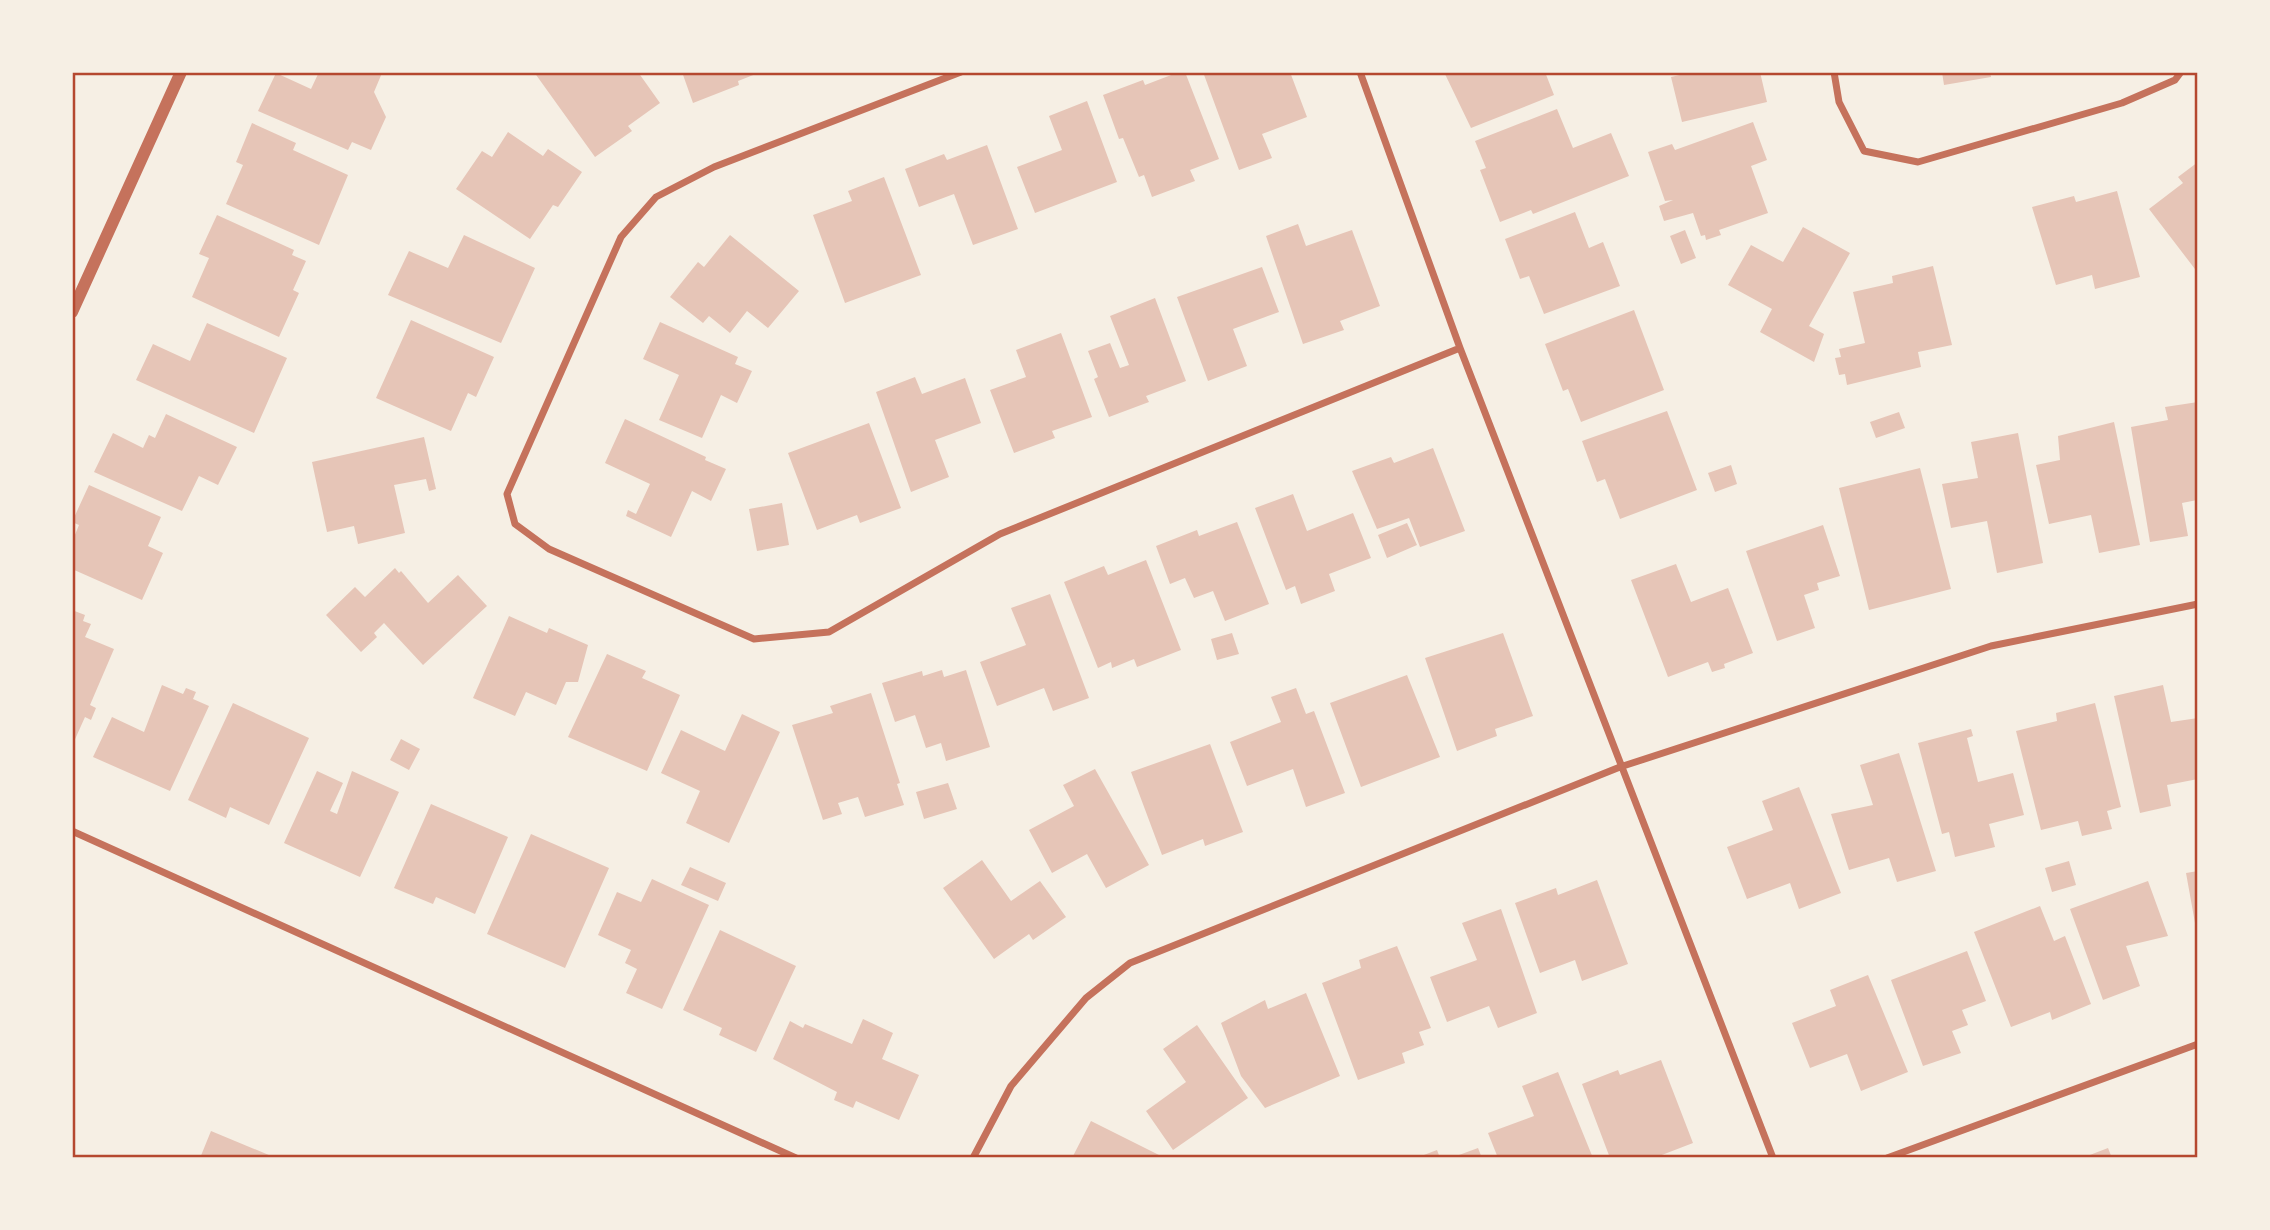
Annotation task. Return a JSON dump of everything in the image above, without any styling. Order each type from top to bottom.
[{"type":"street","points":[[72,312],[181,72]]},
{"type":"street","points":[[961,72],[714,167],[656,197],[621,237],[507,494],[515,524],[549,549],[754,639],[830,632],[1000,534],[1460,348]]},
{"type":"street","points":[[1360,72],[1460,348],[1773,1158]]},
{"type":"street","points":[[1834,72],[1839,102],[1864,151],[1918,162],[2122,103],[2175,80],[2181,72]]},
{"type":"street","points":[[973,1158],[1011,1086],[1079,1006],[1130,962],[1620,767],[1992,646],[2198,604]]},
{"type":"street","points":[[72,831],[796,1158]]},
{"type":"street","points":[[1887,1158],[2198,1044]]},
{"type":"building","points":[[319,72],[382,73],[374,92],[386,117],[371,150],[352,142],[348,150],[258,111],[276,73],[311,89]]},
{"type":"building","points":[[534,72],[638,72],[660,103],[628,126],[632,131],[595,157]]},
{"type":"building","points":[[682,72],[761,72],[738,81],[739,85],[693,103]]},
{"type":"building","points":[[1185,72],[1219,159],[1190,170],[1195,181],[1152,197],[1144,175],[1139,177],[1123,138],[1119,139],[1103,95],[1143,80],[1145,85]]},
{"type":"building","points":[[1203,72],[1290,72],[1307,117],[1262,134],[1272,158],[1239,170]]},
{"type":"building","points":[[1444,72],[1545,72],[1554,95],[1471,128]]},
{"type":"building","points":[[1693,72],[1760,72],[1767,102],[1682,122],[1671,77]]},
{"type":"building","points":[[1942,72],[1990,72],[1991,77],[1944,85]]},
{"type":"building","points":[[1087,101],[1117,182],[1035,213],[1017,167],[1062,150],[1049,116]]},
{"type":"building","points":[[1557,109],[1573,148],[1611,133],[1629,176],[1533,214],[1531,210],[1500,222],[1480,170],[1486,168],[1475,141]]},
{"type":"building","points":[[1753,122],[1767,160],[1751,166],[1768,213],[1719,230],[1721,235],[1706,240],[1705,235],[1701,236],[1693,213],[1664,221],[1659,206],[1673,200],[1665,201],[1648,152],[1672,144],[1675,150]]},
{"type":"building","points":[[252,123],[296,143],[293,150],[348,175],[319,245],[226,204],[243,165],[236,162]]},
{"type":"building","points":[[508,132],[543,156],[548,149],[582,172],[558,207],[553,205],[530,239],[456,189],[482,151],[492,157]]},
{"type":"building","points":[[987,145],[1018,229],[973,245],[954,194],[919,207],[905,169],[944,154],[947,160]]},
{"type":"building","points":[[2198,162],[2198,273],[2149,209],[2183,183],[2178,177]]},
{"type":"building","points":[[884,177],[921,275],[845,303],[813,215],[852,201],[848,191]]},
{"type":"building","points":[[2117,191],[2140,277],[2095,289],[2092,275],[2056,285],[2032,207],[2074,196],[2076,202]]},
{"type":"building","points":[[1575,212],[1589,248],[1603,242],[1620,286],[1544,314],[1529,276],[1520,279],[1505,239]]},
{"type":"building","points":[[217,215],[294,250],[292,255],[306,261],[293,290],[299,293],[279,337],[192,297],[209,258],[199,254]]},
{"type":"building","points":[[1298,224],[1306,246],[1352,230],[1380,306],[1340,321],[1344,330],[1303,344],[1266,236]]},
{"type":"building","points":[[1803,227],[1850,253],[1809,326],[1824,334],[1814,362],[1760,332],[1772,309],[1728,285],[1751,245],[1783,262]]},
{"type":"building","points":[[1685,230],[1696,258],[1681,264],[1670,236]]},
{"type":"building","points":[[464,235],[535,268],[501,343],[388,295],[409,251],[448,268]]},
{"type":"building","points":[[730,235],[799,291],[768,328],[747,311],[730,333],[709,316],[703,323],[670,297],[698,262],[704,267]]},
{"type":"building","points":[[1933,266],[1952,345],[1918,352],[1921,367],[1847,385],[1845,374],[1839,375],[1835,358],[1841,357],[1839,349],[1865,343],[1853,292],[1893,283],[1892,276]]},
{"type":"building","points":[[1262,267],[1279,312],[1233,329],[1247,366],[1208,381],[1177,297]]},
{"type":"building","points":[[1155,298],[1186,381],[1146,396],[1149,402],[1109,417],[1094,379],[1098,377],[1088,351],[1110,343],[1120,368],[1129,365],[1110,316]]},
{"type":"building","points":[[1634,310],[1664,390],[1581,422],[1568,389],[1563,391],[1545,344]]},
{"type":"building","points":[[411,320],[494,357],[476,397],[468,393],[451,431],[376,398]]},
{"type":"building","points":[[660,322],[738,357],[735,364],[752,371],[737,403],[721,395],[702,438],[659,420],[679,375],[643,359]]},
{"type":"building","points":[[207,323],[287,358],[254,433],[136,380],[153,344],[190,361]]},
{"type":"building","points":[[1061,333],[1092,417],[1052,431],[1055,438],[1014,453],[990,390],[1026,377],[1016,350]]},
{"type":"building","points":[[915,377],[922,394],[965,378],[981,423],[935,440],[949,477],[911,492],[876,392]]},
{"type":"building","points":[[2198,402],[2197,500],[2182,503],[2188,536],[2150,542],[2131,427],[2168,420],[2165,407]]},
{"type":"building","points":[[1667,411],[1697,490],[1620,519],[1605,479],[1597,482],[1582,441]]},
{"type":"building","points":[[1899,412],[1905,428],[1876,438],[1870,422]]},
{"type":"building","points":[[166,414],[237,447],[218,485],[199,476],[182,511],[94,472],[113,433],[143,448],[149,435],[155,438]]},
{"type":"building","points":[[625,419],[726,469],[711,501],[692,491],[671,537],[626,516],[628,510],[636,514],[650,484],[605,463]]},
{"type":"building","points":[[2114,422],[2140,545],[2099,553],[2091,515],[2049,524],[2036,465],[2060,460],[2058,436]]},
{"type":"building","points":[[869,423],[901,508],[860,523],[857,515],[817,530],[788,453]]},
{"type":"building","points":[[2018,433],[2043,563],[1997,573],[1987,521],[1951,528],[1942,484],[1978,478],[1971,442]]},
{"type":"building","points":[[424,437],[436,489],[429,491],[426,479],[394,485],[405,533],[358,544],[354,526],[327,532],[312,462]]},
{"type":"building","points":[[1433,448],[1465,531],[1420,547],[1409,518],[1377,529],[1352,471],[1391,457],[1394,463]]},
{"type":"building","points":[[1731,465],[1737,484],[1715,492],[1708,473]]},
{"type":"building","points":[[1920,468],[1951,589],[1869,610],[1839,488]]},
{"type":"building","points":[[89,485],[161,517],[148,546],[163,553],[142,600],[72,569],[72,542],[79,525],[72,522]]},
{"type":"building","points":[[1293,494],[1307,531],[1353,513],[1371,558],[1329,574],[1335,591],[1301,604],[1295,586],[1286,590],[1255,508]]},
{"type":"building","points":[[782,503],[789,545],[757,551],[749,509]]},
{"type":"building","points":[[1237,522],[1269,604],[1225,621],[1213,591],[1194,598],[1185,578],[1170,584],[1156,546],[1197,530],[1199,536]]},
{"type":"building","points":[[1407,523],[1417,545],[1387,558],[1378,535]]},
{"type":"building","points":[[1823,525],[1840,576],[1817,583],[1819,590],[1804,595],[1815,628],[1777,641],[1746,551]]},
{"type":"building","points":[[1146,560],[1181,650],[1137,667],[1134,659],[1112,668],[1111,662],[1098,668],[1064,582],[1104,566],[1108,575]]},
{"type":"building","points":[[1676,564],[1691,602],[1728,588],[1753,653],[1724,664],[1725,668],[1712,672],[1708,662],[1668,677],[1631,580]]},
{"type":"building","points":[[395,568],[399,573],[401,571],[428,603],[458,575],[487,606],[423,665],[384,623],[374,633],[377,637],[361,652],[326,615],[355,587],[365,597]]},
{"type":"building","points":[[1050,594],[1089,698],[1053,711],[1044,688],[997,706],[980,662],[1026,645],[1011,608]]},
{"type":"building","points":[[72,610],[85,615],[83,621],[91,624],[85,637],[114,649],[90,705],[96,708],[91,720],[85,717],[72,746]]},
{"type":"building","points":[[509,616],[547,633],[549,628],[588,645],[578,682],[566,682],[556,705],[526,692],[515,716],[473,698]]},
{"type":"building","points":[[1232,633],[1239,654],[1217,660],[1211,639]]},
{"type":"building","points":[[1503,633],[1533,716],[1495,729],[1497,736],[1457,751],[1425,658]]},
{"type":"building","points":[[607,654],[646,671],[642,678],[680,695],[647,771],[568,737]]},
{"type":"building","points":[[942,670],[944,677],[966,670],[990,747],[946,761],[941,743],[926,748],[915,715],[895,722],[882,683],[922,671],[923,676]]},
{"type":"building","points":[[1407,675],[1440,757],[1361,787],[1330,703]]},
{"type":"building","points":[[162,685],[183,694],[186,688],[196,692],[193,699],[209,706],[170,791],[93,757],[112,717],[144,732]]},
{"type":"building","points":[[2163,685],[2171,722],[2198,718],[2198,779],[2167,785],[2171,806],[2140,813],[2114,696]]},
{"type":"building","points":[[1296,688],[1306,714],[1314,711],[1345,793],[1306,807],[1293,769],[1247,786],[1230,742],[1281,722],[1271,697]]},
{"type":"building","points":[[871,693],[900,783],[897,784],[904,805],[865,817],[858,797],[838,803],[842,814],[823,820],[792,725],[833,713],[830,706]]},
{"type":"building","points":[[233,703],[309,738],[269,825],[230,807],[226,818],[188,800]]},
{"type":"building","points":[[2095,703],[2121,807],[2107,811],[2112,829],[2082,836],[2078,821],[2041,830],[2016,731],[2057,721],[2056,713]]},
{"type":"building","points":[[742,714],[780,732],[729,843],[686,823],[700,791],[661,773],[681,730],[725,751]]},
{"type":"building","points":[[1971,729],[1973,736],[1967,738],[1978,782],[2013,773],[2024,815],[1989,824],[1995,847],[1955,857],[1949,832],[1942,834],[1918,743]]},
{"type":"building","points":[[401,739],[420,749],[409,770],[390,760]]},
{"type":"building","points":[[1210,744],[1243,832],[1205,846],[1203,839],[1162,855],[1131,772]]},
{"type":"building","points":[[1899,753],[1936,871],[1897,882],[1889,858],[1849,870],[1831,814],[1873,805],[1860,765]]},
{"type":"building","points":[[1095,769],[1149,865],[1106,888],[1087,854],[1052,873],[1029,830],[1074,806],[1063,785]]},
{"type":"building","points":[[317,771],[343,783],[330,811],[337,814],[352,771],[399,792],[360,877],[284,843]]},
{"type":"building","points":[[948,783],[957,809],[924,819],[916,792]]},
{"type":"building","points":[[1799,787],[1841,893],[1799,909],[1790,883],[1747,899],[1727,847],[1773,830],[1762,801]]},
{"type":"building","points":[[431,804],[508,837],[475,914],[436,897],[433,904],[394,888]]},
{"type":"building","points":[[531,834],[609,868],[565,968],[487,934]]},
{"type":"building","points":[[982,860],[1011,901],[1040,881],[1066,917],[1033,940],[1029,934],[994,959],[943,888]]},
{"type":"building","points":[[2069,861],[2076,885],[2052,892],[2045,868]]},
{"type":"building","points":[[690,867],[726,883],[718,901],[681,885]]},
{"type":"building","points":[[2198,871],[2198,934],[2197,934],[2186,873]]},
{"type":"building","points":[[652,879],[709,905],[662,1009],[626,993],[637,969],[625,963],[631,950],[598,935],[617,892],[641,902]]},
{"type":"building","points":[[1597,880],[1628,964],[1582,981],[1575,960],[1540,973],[1515,903],[1556,888],[1558,895]]},
{"type":"building","points":[[2148,881],[2168,936],[2126,946],[2140,986],[2103,1000],[2070,909]]},
{"type":"building","points":[[2040,906],[2054,941],[2065,936],[2091,1004],[2052,1020],[2050,1012],[2011,1027],[1974,932]]},
{"type":"building","points":[[1501,909],[1537,1013],[1498,1028],[1489,1006],[1447,1022],[1430,977],[1477,960],[1462,923]]},
{"type":"building","points":[[720,930],[796,966],[756,1052],[719,1035],[722,1028],[683,1010]]},
{"type":"building","points":[[1397,946],[1431,1028],[1419,1032],[1424,1045],[1402,1053],[1405,1063],[1358,1080],[1322,983],[1361,968],[1359,960]]},
{"type":"building","points":[[1967,951],[1986,1001],[1962,1010],[1968,1025],[1952,1031],[1961,1053],[1923,1066],[1891,980]]},
{"type":"building","points":[[1868,975],[1908,1072],[1861,1091],[1847,1054],[1810,1068],[1792,1023],[1836,1006],[1830,990]]},
{"type":"building","points":[[1306,993],[1340,1076],[1265,1108],[1241,1076],[1221,1023],[1265,1000],[1268,1009]]},
{"type":"building","points":[[863,1019],[893,1033],[882,1059],[919,1075],[899,1120],[856,1101],[853,1108],[834,1100],[837,1092],[773,1059],[790,1021],[803,1028],[805,1024],[852,1044]]},
{"type":"building","points":[[1197,1025],[1248,1098],[1173,1150],[1146,1111],[1186,1082],[1163,1049]]},
{"type":"building","points":[[1661,1060],[1693,1143],[1654,1158],[1610,1158],[1582,1084],[1618,1070],[1620,1075]]},
{"type":"building","points":[[1558,1072],[1593,1158],[1498,1158],[1488,1133],[1534,1116],[1522,1086]]},
{"type":"building","points":[[1091,1121],[1165,1158],[1072,1158]]},
{"type":"building","points":[[211,1131],[276,1158],[200,1158]]},
{"type":"building","points":[[1478,1148],[1482,1158],[1461,1158],[1459,1155]]},
{"type":"building","points":[[2108,1148],[2112,1158],[2082,1158]]},
{"type":"building","points":[[1437,1150],[1440,1158],[1416,1158]]}]
